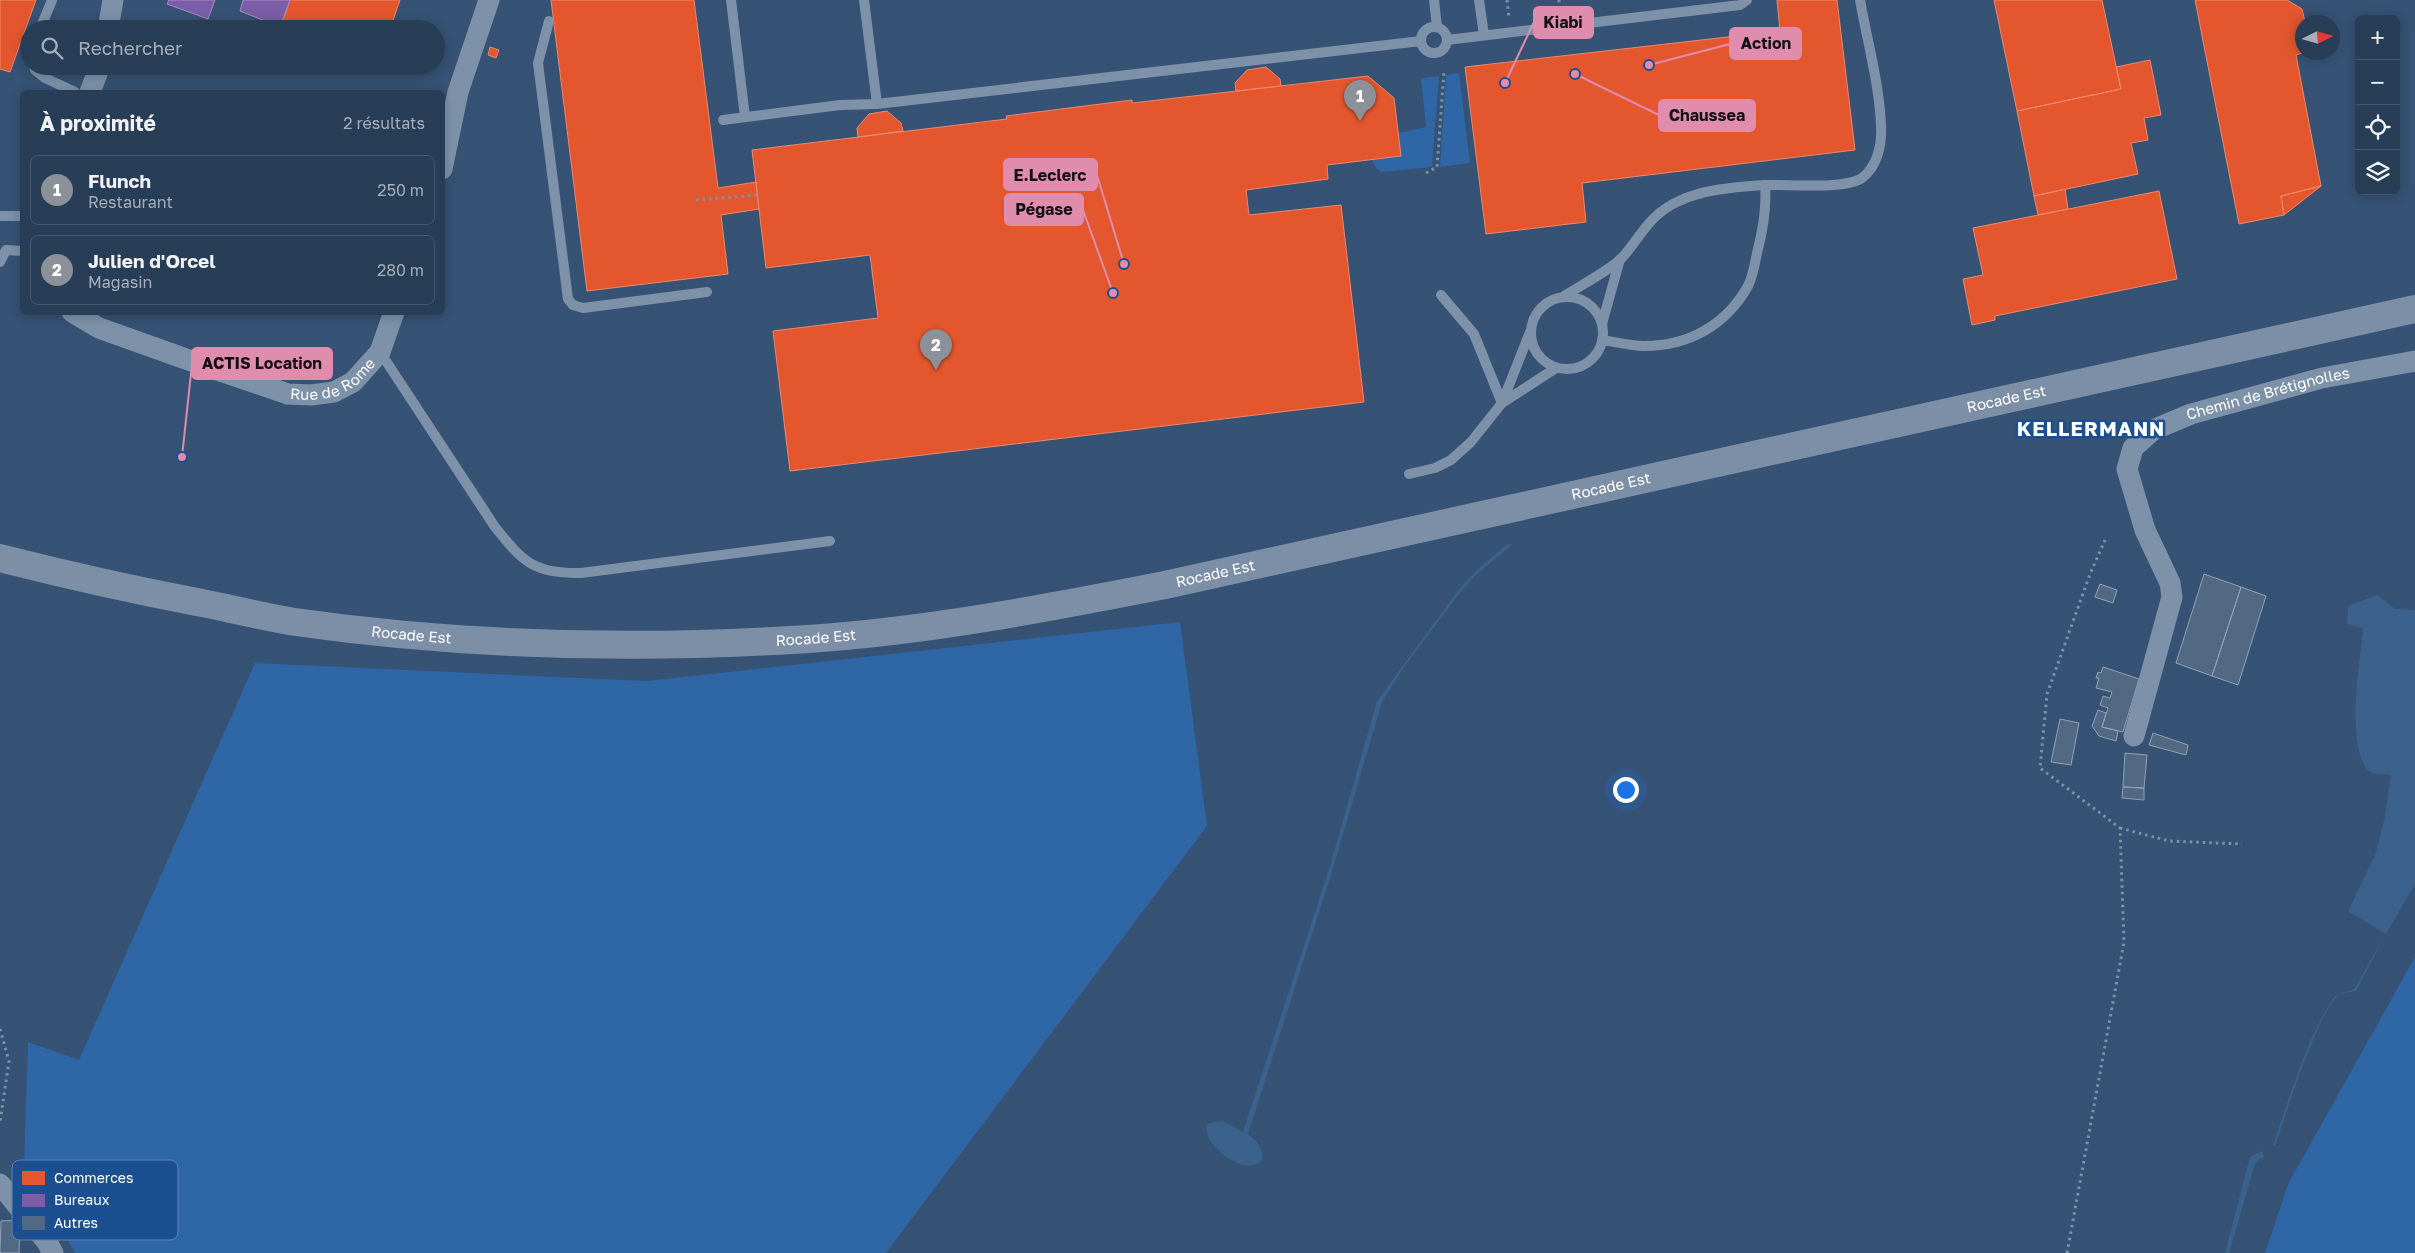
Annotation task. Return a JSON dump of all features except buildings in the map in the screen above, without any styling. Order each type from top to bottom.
[{"type":"main road","name":"Rocade Est","points":[[0,558],[91,581],[283,620],[367,630],[504,643],[656,646],[810,639],[929,626],[1054,606],[1165,585],[2164,366],[2415,309]]},
{"type":"street","points":[[110,20],[113,0]]},
{"type":"street","points":[[445,155],[458,92],[489,0]]},
{"type":"street","points":[[91,90],[97,75]]},
{"type":"street","name":"Rue de Rome","points":[[77,315],[99,328],[288,394],[311,395],[334,392],[353,382],[380,352],[393,315]]},
{"type":"street","name":"Chemin de Brétignolles","points":[[2134,736],[2172,597],[2170,583],[2145,530],[2127,469],[2133,448],[2153,430],[2191,414],[2322,378],[2415,361]]},
{"type":"street","points":[[0,1184],[12,1199]]},
{"type":"street","points":[[45,1240],[53,1253]]},
{"type":"lane","points":[[44,20],[52,0]]},
{"type":"lane","points":[[731,0],[745,117]]},
{"type":"lane","points":[[864,0],[876,104]]},
{"type":"lane","points":[[1421,41],[1428,51],[1437,52],[1444,48],[1447,40],[1444,32],[1437,27],[1434,0]]},
{"type":"lane","points":[[1479,0],[1484,35]]},
{"type":"lane","points":[[1447,40],[1740,5],[1747,0]]},
{"type":"lane","points":[[1530,331],[1534,349],[1540,357],[1556,368],[1566,369],[1585,364],[1593,358],[1602,340],[1602,324],[1620,259],[1640,231],[1658,214],[1679,201],[1710,192],[1766,185],[1836,184],[1860,179],[1871,170],[1878,154],[1881,128],[1860,0]]},
{"type":"lane","points":[[549,21],[538,63],[568,298],[573,305],[583,308],[707,292]]},
{"type":"lane","points":[[1421,41],[1426,30],[1437,27]]},
{"type":"lane","points":[[723,120],[1421,41]]},
{"type":"lane","points":[[41,75],[71,90]]},
{"type":"lane","points":[[1602,340],[1643,346],[1668,344],[1700,333],[1721,321],[1748,284],[1762,233],[1767,200],[1766,185]]},
{"type":"lane","points":[[0,216],[20,216]]},
{"type":"lane","points":[[0,262],[6,250],[20,251]]},
{"type":"lane","points":[[1409,474],[1435,468],[1451,460],[1471,442],[1502,403],[1532,322],[1540,307],[1547,302],[1564,296],[1620,259]]},
{"type":"lane","points":[[1441,295],[1474,334],[1502,403]]},
{"type":"lane","points":[[1564,296],[1584,300],[1592,306],[1602,324]]},
{"type":"lane","points":[[380,352],[495,527],[515,552],[534,566],[549,572],[581,572],[830,541]]},
{"type":"lane","points":[[1502,403],[1556,368]]},
{"type":"path","points":[[1426,173],[1437,167],[1444,71]]},
{"type":"path","points":[[696,200],[758,195]]},
{"type":"path","points":[[2105,540],[2090,574],[2047,694],[2040,768],[2120,828],[2169,841],[2242,844]]},
{"type":"path","points":[[2067,1253],[2124,942],[2120,828]]},
{"type":"path","points":[[0,1029],[9,1060],[0,1122]]},
{"type":"shaded area","points":[[1459,73],[1470,163],[1440,167],[1446,75]]},
{"type":"shaded area","points":[[1439,76],[1432,167],[1382,172],[1377,169],[1372,160],[1401,156],[1398,133],[1426,127],[1421,78]]},
{"type":"shaded area","points":[[1513,544],[1475,576],[1458,595],[1404,667],[1382,702],[1331,875],[1248,1134],[1259,1145],[1262,1152],[1262,1160],[1250,1166],[1235,1162],[1215,1147],[1209,1139],[1206,1127],[1208,1123],[1223,1121],[1243,1132],[1330,866],[1377,701],[1456,593],[1479,568],[1506,545]]},
{"type":"shaded area","points":[[2377,595],[2395,609],[2415,610],[2415,884],[2386,934],[2348,911],[2375,855],[2384,821],[2391,775],[2371,773],[2362,760],[2356,724],[2356,703],[2363,628],[2347,624],[2348,607],[2350,605]]},
{"type":"shaded area","points":[[1180,622],[1207,826],[886,1253],[75,1253],[68,1240],[178,1240],[178,1160],[24,1160],[28,1042],[79,1060],[255,663],[646,681]]},
{"type":"shaded area","points":[[2386,934],[2356,991],[2338,996],[2330,1005],[2312,1042],[2275,1146],[2273,1145],[2307,1049],[2324,1013],[2335,996],[2354,989]]},
{"type":"shaded area","points":[[2415,957],[2415,1253],[2265,1253],[2288,1184]]},
{"type":"shaded area","points":[[2262,1151],[2264,1157],[2258,1160],[2254,1167],[2229,1253],[2225,1253],[2250,1157]]},
{"type":"place","name":"Action","points":[[1649,65]]},
{"type":"place","name":"Chaussea","points":[[1575,74]]},
{"type":"place","name":"Kiabi","points":[[1505,83]]},
{"type":"place","name":"Flunch","points":[[1360,121]]},
{"type":"place","name":"E.Leclerc","points":[[1124,264]]},
{"type":"place","name":"Pégase","points":[[1113,293]]},
{"type":"place","name":"Julien d'Orcel","points":[[936,370]]},
{"type":"place","name":"ACTIS Location","points":[[182,457]]},
{"type":"district","name":"KELLERMANN","points":[[2091,429]]}]
